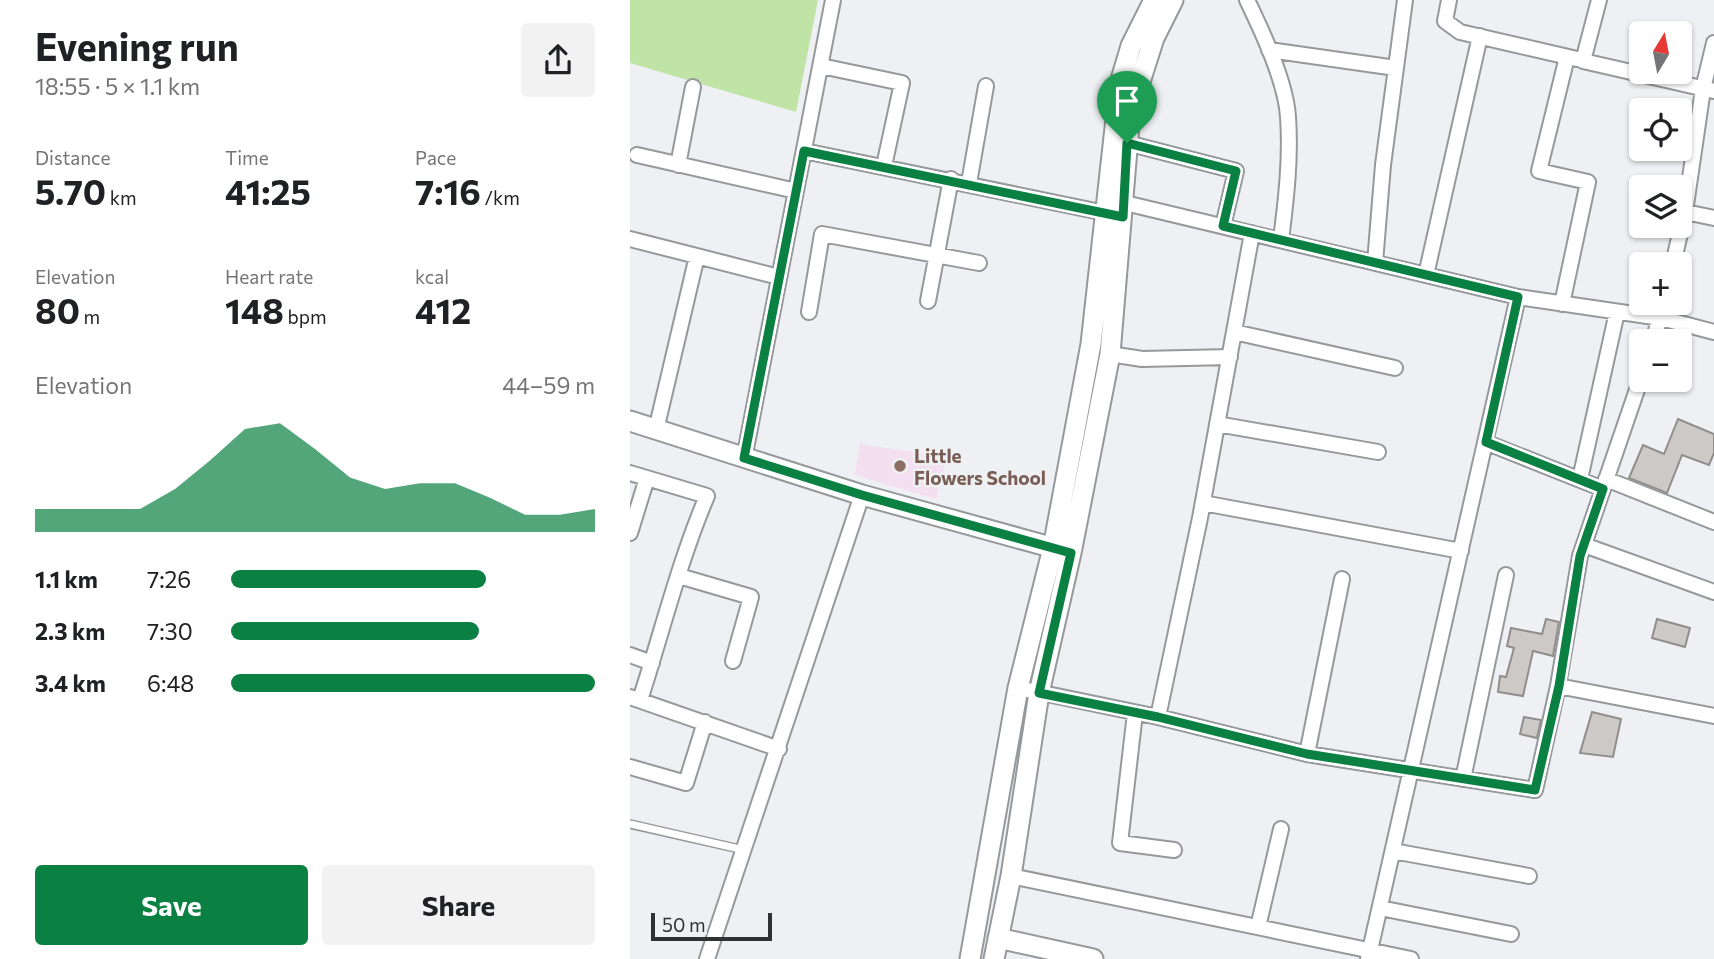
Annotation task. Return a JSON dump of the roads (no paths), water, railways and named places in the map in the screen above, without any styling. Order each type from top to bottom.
[{"type":"street","points":[[744,458],[834,0]]},
{"type":"street","points":[[971,959],[1018,688],[1062,551],[1110,354],[1118,211],[1120,83],[1131,46],[1154,0]]},
{"type":"street","points":[[994,959],[1011,876],[1062,551],[1091,344],[1118,211],[1134,92],[1154,38],[1173,0]]},
{"type":"street","points":[[1248,0],[1269,50],[1288,114],[1287,193],[1281,240]]},
{"type":"street","points":[[1375,263],[1383,165],[1405,0]]},
{"type":"street","points":[[1450,0],[1445,21],[1460,32],[1708,90]]},
{"type":"street","points":[[1583,61],[1599,0]]},
{"type":"street","points":[[1426,275],[1480,36]]},
{"type":"street","points":[[1692,175],[1714,43]]},
{"type":"street","points":[[1269,50],[1396,68]]},
{"type":"street","points":[[1562,304],[1588,182],[1539,171],[1567,57]]},
{"type":"street","points":[[821,66],[902,83],[884,166]]},
{"type":"street","points":[[969,183],[986,86]]},
{"type":"street","points":[[678,164],[693,87]]},
{"type":"street","points":[[1127,143],[1236,171],[1223,226]]},
{"type":"street","points":[[804,151],[1118,211],[1223,226],[1518,297],[1661,318],[1714,332]]},
{"type":"street","points":[[637,155],[796,191]]},
{"type":"street","points":[[928,302],[950,179]]},
{"type":"street","points":[[1692,213],[1714,218]]},
{"type":"street","points":[[1158,717],[1203,503],[1252,233]]},
{"type":"street","points":[[809,312],[822,234],[979,263]]},
{"type":"street","points":[[630,239],[779,277]]},
{"type":"street","points":[[656,430],[697,257]]},
{"type":"street","points":[[1369,955],[1518,297]]},
{"type":"street","points":[[1580,480],[1617,312]]},
{"type":"street","points":[[1657,329],[1662,315]]},
{"type":"street","points":[[1234,332],[1395,368]]},
{"type":"street","points":[[1110,354],[1142,359],[1230,357]]},
{"type":"street","points":[[1018,688],[1158,717],[1307,754],[1535,790],[1559,686],[1584,545],[1636,392]]},
{"type":"street","points":[[630,421],[862,495],[1062,551]]},
{"type":"street","points":[[1217,424],[1378,452]]},
{"type":"street","points":[[1486,442],[1580,480],[1605,484],[1714,522]]},
{"type":"street","points":[[630,472],[707,496],[688,539],[652,663],[635,698],[779,749]]},
{"type":"street","points":[[630,533],[647,478]]},
{"type":"street","points":[[707,959],[862,495]]},
{"type":"street","points":[[1203,503],[1461,551]]},
{"type":"street","points":[[1584,545],[1714,592]]},
{"type":"street","points":[[1464,779],[1506,575]]},
{"type":"street","points":[[679,576],[751,597],[733,661]]},
{"type":"street","points":[[1307,754],[1342,579]]},
{"type":"street","points":[[630,655],[652,663]]},
{"type":"street","points":[[1559,686],[1714,716]]},
{"type":"street","points":[[1135,713],[1120,843],[1174,850]]},
{"type":"street","points":[[630,767],[686,783],[705,722]]},
{"type":"street","points":[[1258,927],[1281,829]]},
{"type":"street","points":[[1393,851],[1529,876]]},
{"type":"street","points":[[1011,876],[1258,927],[1369,955],[1411,959]]},
{"type":"street","points":[[1380,908],[1511,934]]},
{"type":"street","points":[[998,938],[1093,959]]},
{"type":"lane","points":[[630,824],[744,850]]},
{"type":"place","name":"Little Flowers School","points":[[900,466]]}]
